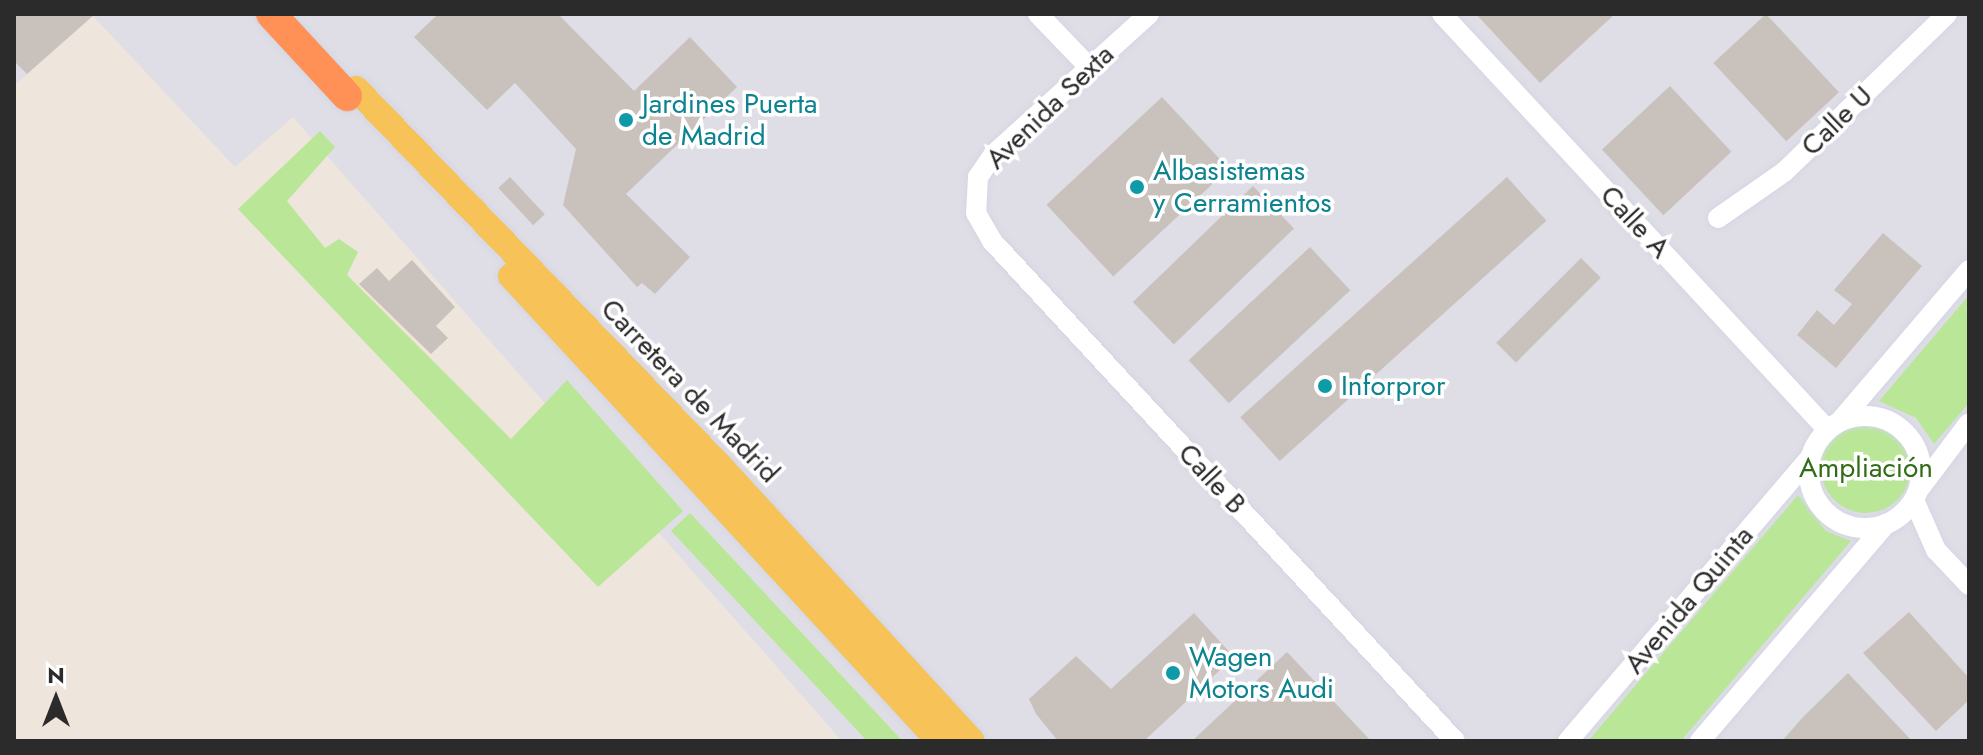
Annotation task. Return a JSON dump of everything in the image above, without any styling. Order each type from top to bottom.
[{"type":"highway","points":[[271,14],[352,93]]},
{"type":"highway","points":[[285,14],[352,93]]},
{"type":"main road","name":"Carretera de Madrid","points":[[352,93],[939,741]]},
{"type":"main road","name":"Carretera de Madrid","points":[[352,93],[719,465],[972,741]]},
{"type":"street","points":[[1038,14],[1089,67]]},
{"type":"street","name":"Avenida Sexta","points":[[976,213],[984,167],[1149,14]]},
{"type":"street","name":"Calle A","points":[[1442,14],[1834,425]]},
{"type":"street","name":"Calle U","points":[[1718,218],[1784,172],[1947,14]]},
{"type":"street","name":"Calle B","points":[[976,213],[992,241],[1455,741]]},
{"type":"street","points":[[1886,524],[1853,527],[1827,513],[1811,490],[1810,458],[1834,425],[1969,270]]},
{"type":"street","points":[[1834,425],[1873,416],[1900,427],[1918,453],[1916,496],[1936,550],[1969,585]]},
{"type":"street","points":[[1700,741],[1886,524],[1916,496],[1969,423]]},
{"type":"street","name":"Avenida Quinta","points":[[1568,741],[1810,458]]},
{"type":"shaded area","points":[[14,14],[1969,14],[1969,741],[842,741],[293,117],[235,167],[93,16],[14,86]]},
{"type":"green space","points":[[320,131],[335,147],[287,201],[325,248],[339,239],[358,252],[347,275],[511,439],[567,380],[683,511],[598,587],[238,209]]},
{"type":"green space","points":[[1969,295],[1969,403],[1934,444],[1916,418],[1879,401]]},
{"type":"green space","name":"Ampliación","points":[[1866,423],[1883,426],[1898,436],[1908,451],[1911,468],[1908,485],[1898,500],[1883,510],[1866,513],[1849,510],[1834,500],[1824,485],[1821,468],[1824,451],[1834,436],[1849,426]]},
{"type":"green space","points":[[1798,495],[1826,531],[1851,541],[1681,741],[1588,741]]},
{"type":"green space","points":[[690,513],[903,741],[867,741],[671,531]]},
{"type":"building","points":[[14,14],[95,14],[27,74],[14,61]]},
{"type":"building","points":[[438,14],[558,14],[634,91],[690,37],[737,87],[626,194],[690,257],[655,294],[642,283],[637,287],[563,205],[576,149],[515,83],[487,110],[414,37]]},
{"type":"building","points":[[1476,14],[1615,14],[1540,83]]},
{"type":"building","points":[[1766,14],[1839,92],[1786,141],[1713,63]]},
{"type":"building","points":[[1670,86],[1731,152],[1663,215],[1602,149]]},
{"type":"building","name":"Albasistemas y Cerramientos","points":[[1162,97],[1229,169],[1113,276],[1046,205]]},
{"type":"building","points":[[510,177],[545,214],[533,225],[498,188]]},
{"type":"building","points":[[1507,177],[1546,221],[1280,461],[1240,417]]},
{"type":"building","points":[[1253,186],[1294,228],[1174,344],[1133,302]]},
{"type":"building","points":[[1883,233],[1922,266],[1836,368],[1797,335],[1817,310],[1834,325],[1852,304],[1834,290]]},
{"type":"building","points":[[1310,247],[1350,290],[1229,403],[1189,360]]},
{"type":"building","points":[[1581,258],[1601,278],[1516,363],[1496,343]]},
{"type":"building","points":[[412,260],[455,307],[436,326],[448,338],[431,354],[359,284],[377,268],[389,281]]},
{"type":"building","points":[[1909,612],[1969,678],[1969,700],[1936,731],[1863,653]]},
{"type":"building","name":"Wagen Motors Audi","points":[[1194,613],[1234,657],[1144,741],[1058,741],[1036,714],[1029,699],[1076,656],[1111,689]]},
{"type":"building","points":[[1287,652],[1371,741],[1192,741]]},
{"type":"building","points":[[1848,673],[1912,741],[1782,741],[1803,717]]},
{"type":"place","name":"Jardines Puerta de Madrid","points":[[626,120]]},
{"type":"place","name":"Albasistemas y Cerramientos","points":[[1137,187]]},
{"type":"place","name":"Inforpror","points":[[1325,386]]},
{"type":"place","name":"Wagen Motors Audi","points":[[1173,673]]}]
